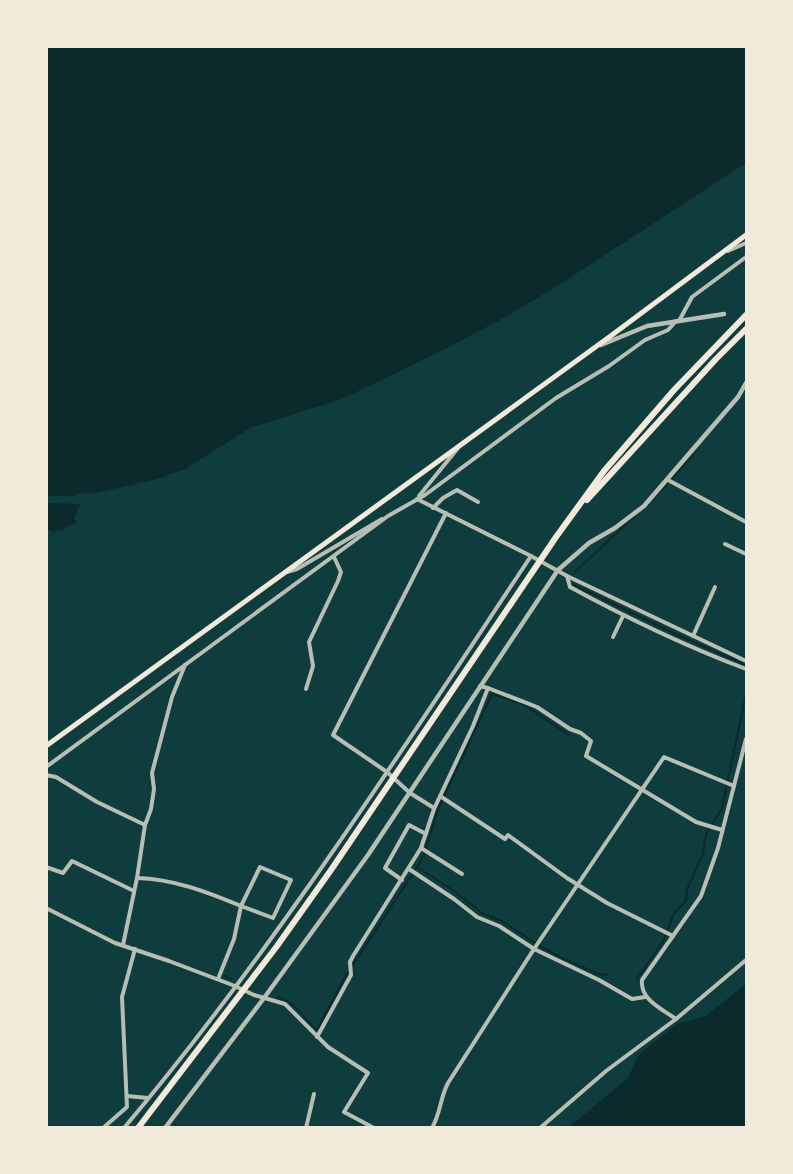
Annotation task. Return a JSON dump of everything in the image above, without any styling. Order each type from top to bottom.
[{"type":"highway","points":[[138,1128],[277,946],[331,870],[554,540],[604,471],[708,353],[747,315]]},
{"type":"highway","points":[[554,540],[681,396],[747,329]]},
{"type":"main road","points":[[46,746],[747,235]]},
{"type":"street","points":[[721,252],[747,243]]},
{"type":"street","points":[[284,573],[297,569],[425,495],[556,398],[609,366],[645,340],[668,330],[678,321],[692,297],[747,257]]},
{"type":"street","points":[[595,347],[638,328],[724,314]]},
{"type":"street","points":[[165,1128],[264,998],[368,855],[558,570],[589,543],[615,528],[644,506],[738,397],[746,384]]},
{"type":"street","points":[[417,499],[460,444]]},
{"type":"street","points":[[668,480],[747,522]]},
{"type":"street","points":[[433,508],[443,498],[457,490],[478,502]]},
{"type":"street","points":[[417,499],[567,576],[747,661]]},
{"type":"street","points":[[434,808],[410,793],[387,772],[333,735],[446,513]]},
{"type":"street","points":[[46,767],[388,516]]},
{"type":"street","points":[[725,544],[747,554]]},
{"type":"street","points":[[124,1128],[235,986],[313,880],[531,556]]},
{"type":"street","points":[[306,688],[313,666],[309,642],[339,581],[341,572],[334,557]]},
{"type":"street","points":[[567,576],[570,587],[623,616],[712,656],[747,669]]},
{"type":"street","points":[[693,636],[715,587]]},
{"type":"street","points":[[613,637],[623,616]]},
{"type":"street","points":[[123,945],[145,825],[151,808],[154,789],[152,773],[172,697],[186,664]]},
{"type":"street","points":[[480,686],[537,707],[570,729],[581,733],[591,741],[586,756],[696,822],[722,831]]},
{"type":"street","points":[[317,1037],[351,975],[353,956],[424,850],[434,808],[442,797],[489,688]]},
{"type":"street","points":[[676,1019],[645,997],[642,980],[669,934],[701,896],[718,848],[729,784],[747,739]]},
{"type":"street","points":[[432,1128],[441,1110],[441,1100],[448,1083],[536,946],[664,757],[729,784]]},
{"type":"street","points":[[46,775],[56,777],[97,802],[145,825]]},
{"type":"street","points":[[442,797],[505,839],[508,835],[607,903],[669,934]]},
{"type":"street","points":[[402,880],[385,868],[409,825],[426,834]]},
{"type":"street","points":[[424,850],[462,874]]},
{"type":"street","points":[[46,867],[63,873],[72,861],[134,891]]},
{"type":"street","points":[[137,878],[158,878],[188,886],[241,906],[273,918],[291,880],[260,867],[241,906],[234,939],[218,979]]},
{"type":"street","points":[[412,871],[454,898],[477,917],[499,926],[632,999],[645,997]]},
{"type":"street","points":[[46,908],[115,944],[218,979],[254,995],[273,999],[290,1008],[328,1047],[368,1072],[344,1112],[374,1128]]},
{"type":"street","points":[[103,1128],[127,1107],[122,997],[135,949]]},
{"type":"street","points":[[540,1128],[606,1071],[676,1019],[747,960]]},
{"type":"street","points":[[306,1128],[314,1094]]},
{"type":"street","points":[[128,1096],[149,1098]]},
{"type":"water","points":[[47,46],[746,47],[746,163],[562,283],[500,320],[342,399],[250,428],[185,469],[154,480],[90,494],[47,496]]},
{"type":"water","points":[[46,503],[81,504],[74,517],[75,524],[62,531],[47,530]]},
{"type":"water","points":[[746,984],[746,1127],[569,1127],[628,1078],[638,1055],[677,1024],[704,1017]]},
{"type":"waterway","points":[[648,505],[694,454]]},
{"type":"waterway","points":[[573,574],[637,514]]},
{"type":"waterway","points":[[572,584],[746,665]]},
{"type":"waterway","points":[[417,867],[424,855],[438,809],[492,694],[523,704],[569,735]]},
{"type":"waterway","points":[[637,979],[664,940],[674,913],[686,901],[687,889],[703,854],[706,834],[722,808],[746,694]]},
{"type":"waterway","points":[[278,997],[296,1008],[317,1030],[345,977],[417,867],[482,913],[502,921],[540,946],[598,974],[608,975]]},
{"type":"waterway","points":[[225,976],[231,979]]}]
